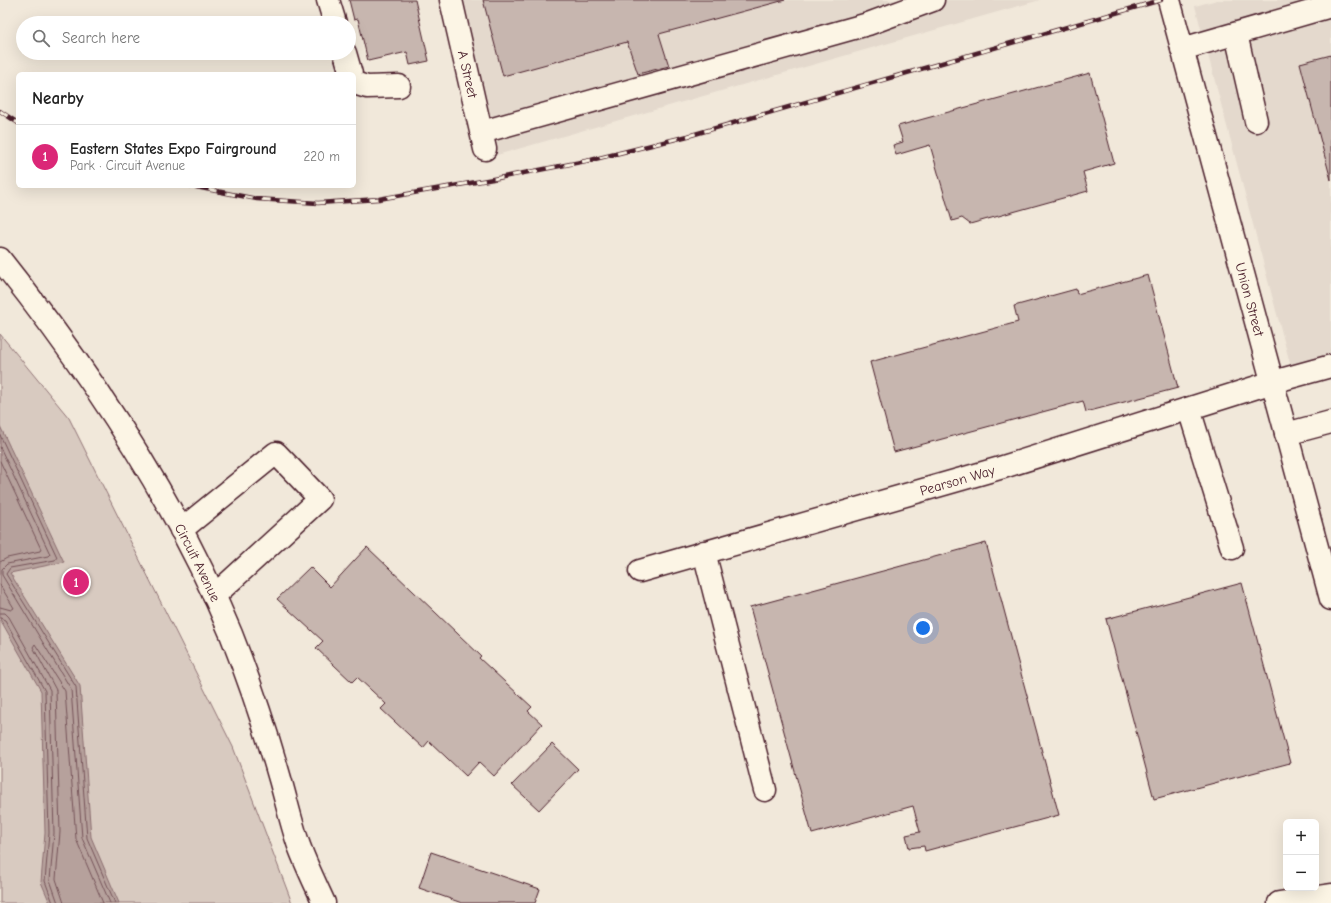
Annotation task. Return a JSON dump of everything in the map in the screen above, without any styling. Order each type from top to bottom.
[{"type":"street","points":[[328,0],[333,16]]},
{"type":"street","name":"A Street","points":[[451,0],[484,140],[868,24],[933,0]]},
{"type":"street","name":"Union Street","points":[[1169,0],[1331,600]]},
{"type":"street","points":[[1182,49],[1331,6]]},
{"type":"street","points":[[1236,34],[1256,121]]},
{"type":"street","points":[[346,60],[350,72]]},
{"type":"street","points":[[356,84],[367,87],[399,86]]},
{"type":"street","name":"Circuit Avenue","points":[[0,259],[79,366],[140,459],[181,530],[214,596],[262,717],[298,843],[324,903]]},
{"type":"street","name":"Pearson Way","points":[[640,571],[1000,468],[1273,382],[1331,366]]},
{"type":"street","points":[[1189,409],[1232,548]]},
{"type":"street","points":[[1286,434],[1331,422]]},
{"type":"street","points":[[181,530],[276,453],[320,499],[214,596]]},
{"type":"street","points":[[704,552],[765,790]]},
{"type":"street","points":[[1279,903],[1331,895]]},
{"type":"shaded area","points":[[463,0],[1040,0],[497,155]]},
{"type":"shaded area","points":[[1217,0],[1331,0],[1331,377],[1296,386],[1195,6]]},
{"type":"shaded area","points":[[0,334],[69,418],[233,747],[292,903],[0,903]]},
{"type":"water","points":[[0,426],[64,562],[10,573],[80,686],[91,837],[119,903],[50,903],[41,882],[45,833],[41,691],[0,619]]},
{"type":"building","points":[[349,0],[415,0],[429,61],[410,65],[407,52],[368,61],[358,19],[356,20],[356,16],[353,16]]},
{"type":"building","points":[[483,0],[785,0],[659,34],[669,66],[638,74],[627,42],[503,76]]},
{"type":"building","points":[[1331,55],[1331,180],[1300,63]]},
{"type":"building","points":[[1090,73],[1114,163],[1083,172],[1088,191],[970,224],[962,218],[952,221],[930,145],[896,155],[893,145],[903,142],[898,126]]},
{"type":"building","points":[[1148,275],[1178,388],[1086,412],[1083,401],[894,452],[870,362],[1018,322],[1014,306],[1076,289],[1077,294]]},
{"type":"building","points":[[986,543],[1059,815],[925,851],[924,846],[909,848],[906,835],[920,832],[913,806],[812,834],[750,607]]},
{"type":"building","points":[[367,547],[481,656],[479,658],[532,707],[528,711],[542,724],[494,776],[479,762],[466,776],[429,741],[423,748],[381,709],[386,704],[357,677],[352,682],[316,648],[323,641],[277,599],[310,567],[330,587]]},
{"type":"building","points":[[1242,583],[1290,763],[1154,799],[1106,619]]},
{"type":"building","points":[[552,744],[578,769],[539,810],[512,785]]},
{"type":"building","points":[[431,852],[540,889],[535,903],[462,903],[419,888]]},
{"type":"railway","points":[[201,188],[257,199],[318,203],[379,199],[591,160],[688,136],[1161,0]]},
{"type":"railway","points":[[0,111],[16,122]]},
{"type":"place","name":"Eastern States Expo Fairground","points":[[76,582]]}]
